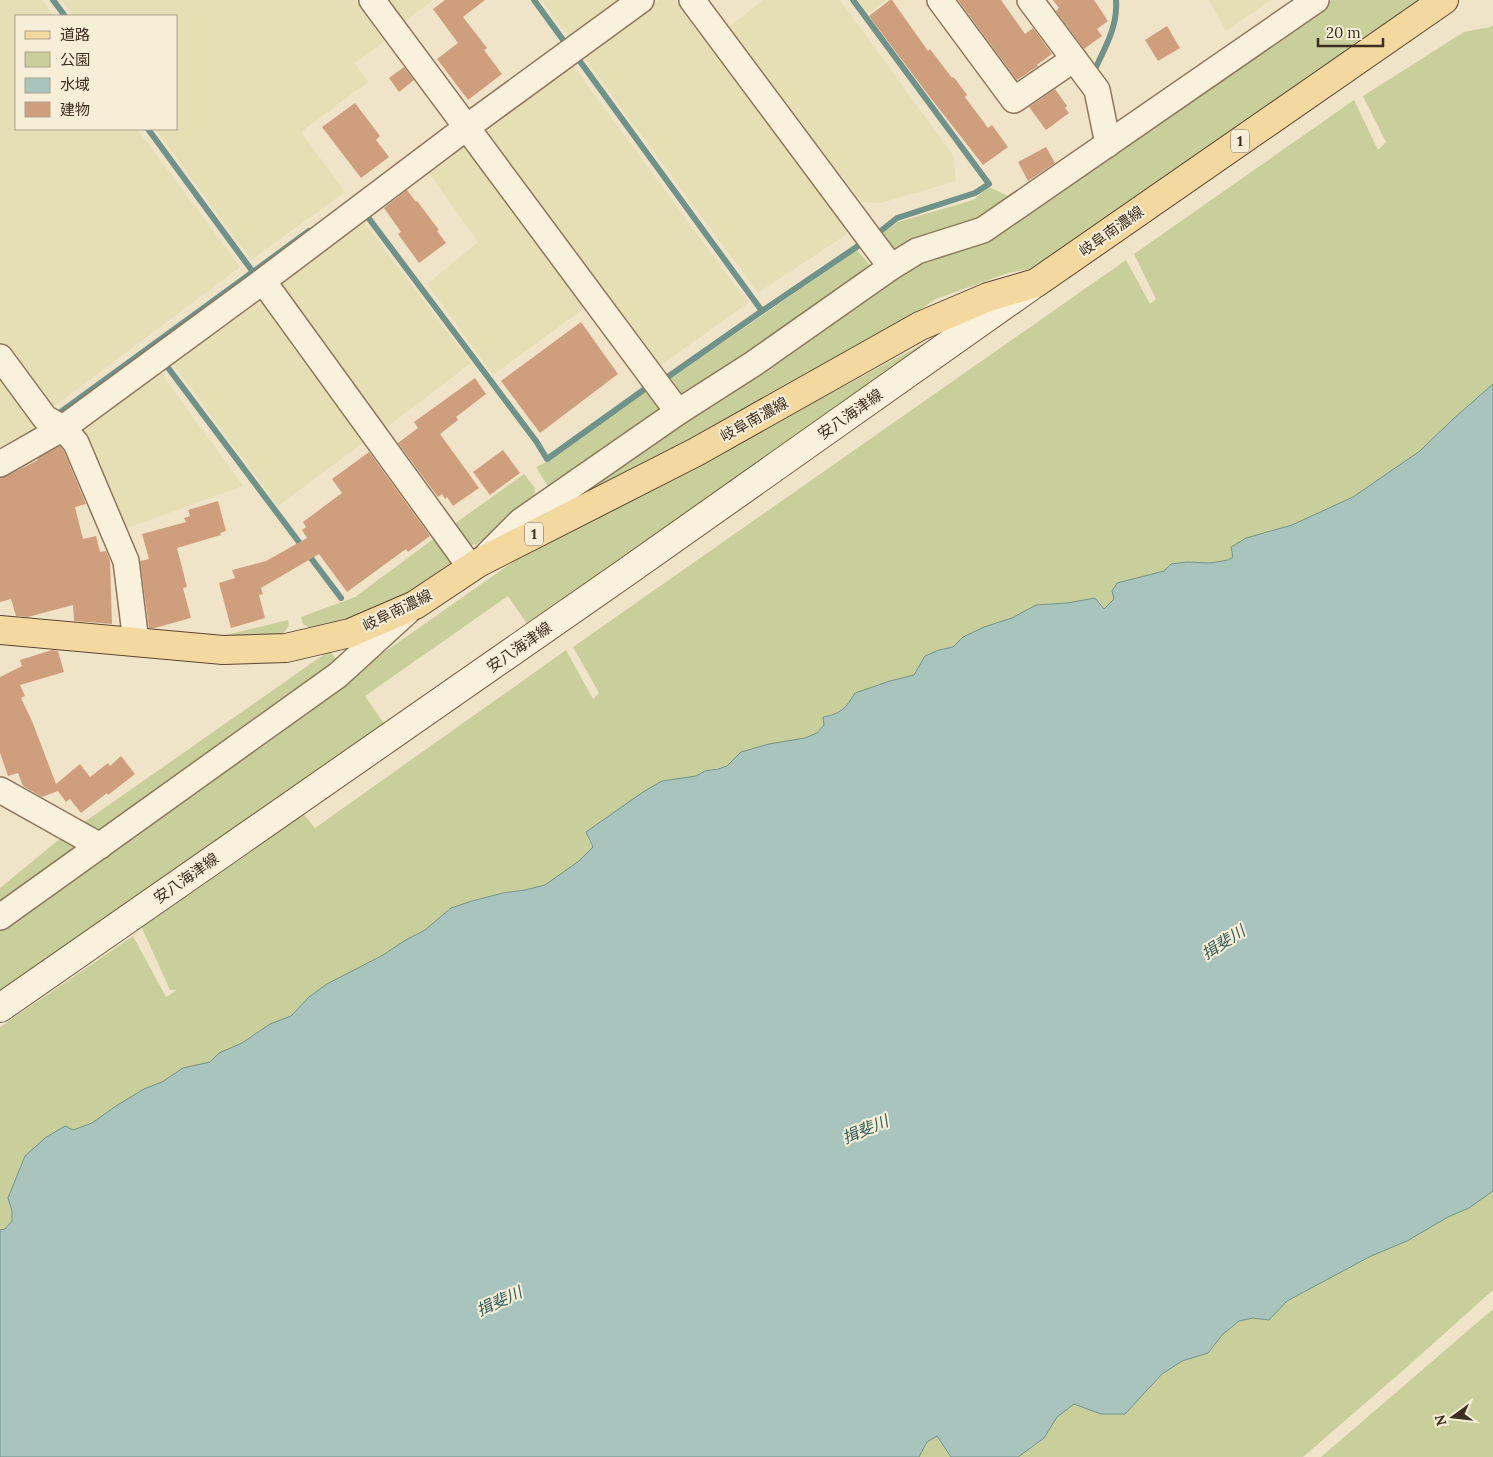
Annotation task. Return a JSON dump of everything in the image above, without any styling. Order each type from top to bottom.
[{"type":"main road","name":"岐阜南濃線","points":[[0,630],[223,650],[286,648],[350,633],[415,605],[475,566],[696,452],[920,326],[988,298],[1036,283],[1444,0]]},
{"type":"main road","name":"安八海津線","points":[[0,1008],[633,568],[1036,283]]},
{"type":"street","points":[[372,0],[678,412]]},
{"type":"street","points":[[0,464],[63,428],[641,0]]},
{"type":"street","points":[[692,0],[891,267]]},
{"type":"street","points":[[940,0],[1014,100],[1074,59]]},
{"type":"street","points":[[1030,0],[1097,90],[1108,144]]},
{"type":"street","points":[[263,280],[475,566],[521,521],[678,412],[753,364],[891,267],[917,251],[983,230],[1108,144],[1289,8],[1316,0]]},
{"type":"street","points":[[0,357],[46,418],[63,428],[76,443],[126,561],[136,642]]},
{"type":"street","points":[[0,917],[338,675],[415,605]]},
{"type":"street","points":[[3,797],[100,846]]},
{"type":"shaded area","points":[[0,0],[42,0],[53,15],[15,15],[15,130],[138,130],[240,267],[48,411],[0,346]]},
{"type":"shaded area","points":[[61,0],[361,0],[389,38],[355,63],[368,82],[301,132],[345,192],[251,260],[156,130],[178,130],[178,15],[72,15]]},
{"type":"shaded area","points":[[379,0],[433,0],[399,26]]},
{"type":"shaded area","points":[[541,0],[624,0],[571,40]]},
{"type":"shaded area","points":[[659,0],[680,0],[825,192],[847,234],[758,293],[585,59]]},
{"type":"shaded area","points":[[763,0],[840,0],[953,155],[956,181],[881,203],[862,202],[726,29]]},
{"type":"shaded area","points":[[858,0],[887,0],[868,14]]},
{"type":"shaded area","points":[[1209,0],[1271,0],[1226,31]]},
{"type":"shaded area","points":[[572,64],[748,303],[661,365],[629,336],[482,130]]},
{"type":"shaded area","points":[[463,142],[589,305],[493,375],[427,284],[478,242],[427,170]]},
{"type":"shaded area","points":[[361,218],[471,363],[380,432],[277,283]]},
{"type":"shaded area","points":[[255,297],[263,300],[368,439],[278,506],[170,360]]},
{"type":"shaded area","points":[[159,370],[243,486],[122,530],[77,429]]},
{"type":"shaded area","points":[[0,381],[41,434],[0,455]]},
{"type":"green space","points":[[1332,0],[1423,0],[1040,267],[1008,273],[936,299],[865,346],[546,516],[919,258],[990,236]]},
{"type":"green space","points":[[1493,25],[1493,384],[1420,451],[1353,497],[1292,525],[1246,538],[1233,557],[1228,560],[1210,563],[1187,562],[1164,571],[1117,583],[1114,599],[1104,609],[1094,598],[1067,603],[1036,605],[1012,618],[984,627],[963,637],[953,647],[925,656],[914,675],[855,693],[847,706],[834,715],[817,733],[805,738],[769,744],[741,752],[727,766],[705,771],[696,776],[662,782],[643,792],[586,832],[593,847],[579,861],[545,885],[503,893],[451,908],[425,930],[383,955],[327,984],[309,997],[291,1016],[270,1024],[242,1043],[219,1053],[210,1062],[183,1068],[162,1082],[144,1089],[92,1123],[73,1130],[25,1156],[8,1198],[12,1211],[12,1221],[5,1229],[0,1230],[0,1027],[133,936],[166,997],[177,990],[170,990],[141,926],[302,812],[315,828],[566,650],[593,699],[599,693],[573,647],[1126,260],[1150,304],[1156,299],[1134,254],[1354,100],[1378,150],[1386,142],[1363,96],[1464,32]]},
{"type":"green space","points":[[989,187],[1010,197],[1015,202],[919,243],[888,253],[876,238],[898,222],[973,200]]},
{"type":"green space","points":[[857,250],[874,270],[689,400],[672,395],[664,383]]},
{"type":"green space","points":[[952,328],[527,624],[508,596],[365,696],[385,725],[0,994],[0,927],[343,681],[540,543],[700,464]]},
{"type":"green space","points":[[651,387],[663,403],[660,417],[561,487],[547,485],[536,467],[546,462]]},
{"type":"green space","points":[[524,474],[535,488],[534,504],[475,545],[461,542],[450,527]]},
{"type":"green space","points":[[440,534],[452,562],[408,593],[360,616],[312,629],[303,624],[301,617],[355,597]]},
{"type":"green space","points":[[288,620],[289,626],[283,634],[243,640],[213,638]]},
{"type":"green space","points":[[329,651],[337,660],[333,670],[106,831],[97,831],[83,823]]},
{"type":"green space","points":[[67,833],[78,850],[0,907],[0,888]]},
{"type":"green space","points":[[1493,1191],[1493,1290],[1303,1457],[1018,1457],[1044,1438],[1057,1417],[1074,1404],[1101,1414],[1125,1414],[1162,1374],[1182,1361],[1208,1353],[1223,1334],[1239,1321],[1253,1318],[1269,1320],[1287,1301],[1371,1256],[1407,1241],[1448,1217],[1469,1208]]},
{"type":"green space","points":[[1493,1309],[1493,1457],[1321,1457]]},
{"type":"green space","points":[[937,1436],[951,1457],[919,1457],[927,1442]]},
{"type":"water","name":"揖斐川","points":[[1493,384],[1493,1191],[1469,1208],[1448,1217],[1407,1241],[1371,1256],[1287,1301],[1269,1320],[1253,1318],[1239,1321],[1223,1334],[1208,1353],[1182,1361],[1162,1374],[1125,1414],[1101,1414],[1074,1404],[1057,1417],[1044,1438],[1018,1457],[951,1457],[937,1436],[927,1442],[919,1457],[0,1457],[0,1230],[5,1229],[12,1221],[12,1211],[8,1198],[25,1156],[45,1138],[65,1126],[73,1130],[92,1123],[144,1089],[162,1082],[183,1068],[210,1062],[219,1053],[242,1043],[270,1024],[291,1016],[309,997],[327,984],[383,955],[425,930],[451,908],[503,893],[545,885],[579,861],[593,847],[586,832],[662,781],[696,776],[705,771],[727,766],[741,752],[769,744],[805,738],[817,733],[824,725],[823,717],[842,710],[855,693],[914,675],[925,656],[953,647],[963,637],[984,627],[1012,618],[1036,605],[1067,603],[1095,598],[1104,609],[1114,599],[1112,591],[1117,583],[1164,571],[1171,564],[1187,562],[1210,563],[1228,560],[1233,557],[1231,547],[1246,538],[1292,525],[1353,497],[1420,451]]},
{"type":"building","points":[[445,0],[485,0],[463,17],[487,48],[484,50],[502,74],[468,100],[437,59],[458,43],[433,9]]},
{"type":"building","points":[[892,0],[928,51],[930,49],[952,78],[956,80],[967,95],[965,97],[988,128],[992,125],[1008,147],[983,165],[869,16]]},
{"type":"building","points":[[958,0],[1001,0],[1025,34],[1033,28],[1052,54],[1017,80]]},
{"type":"building","points":[[1053,0],[1094,0],[1108,21],[1097,29],[1102,36],[1084,49],[1056,11],[1059,8]]},
{"type":"building","points":[[1167,26],[1180,48],[1158,61],[1145,40]]},
{"type":"building","points":[[404,67],[414,80],[399,92],[389,78]]},
{"type":"building","points":[[1055,89],[1067,106],[1065,108],[1069,113],[1046,130],[1029,107]]},
{"type":"building","points":[[355,103],[380,136],[376,140],[389,157],[361,178],[322,127]]},
{"type":"building","points":[[1046,147],[1055,163],[1028,181],[1018,162]]},
{"type":"building","points":[[407,190],[439,230],[437,231],[446,243],[419,263],[398,234],[401,232],[384,208]]},
{"type":"building","points":[[581,322],[618,374],[540,433],[501,381]]},
{"type":"building","points":[[475,378],[486,394],[456,417],[458,420],[440,434],[479,488],[453,506],[447,497],[445,499],[442,494],[438,497],[398,443],[418,428],[414,422]]},
{"type":"building","points":[[60,446],[64,451],[86,504],[75,507],[83,539],[96,536],[100,552],[106,551],[110,561],[112,624],[74,621],[73,605],[28,617],[16,616],[11,599],[0,602],[0,478],[38,460]]},
{"type":"building","points":[[503,450],[520,473],[490,495],[473,472]]},
{"type":"building","points":[[369,452],[430,536],[408,552],[406,549],[347,592],[319,554],[261,588],[263,594],[259,595],[265,618],[231,628],[219,583],[235,578],[232,570],[266,561],[307,538],[302,530],[306,527],[303,522],[342,493],[332,479]]},
{"type":"building","points":[[218,501],[226,531],[220,533],[221,535],[177,548],[187,587],[183,588],[191,618],[149,628],[140,561],[149,559],[142,534],[186,522],[184,518],[190,516],[188,510]]},
{"type":"building","points":[[52,650],[58,651],[64,672],[20,685],[25,696],[21,698],[32,721],[56,784],[80,764],[90,777],[108,763],[110,766],[121,756],[135,774],[81,813],[70,799],[66,802],[58,791],[42,797],[23,786],[18,773],[8,776],[0,753],[0,677],[22,666],[20,660]]},
{"type":"waterway","points":[[53,0],[64,15]]},
{"type":"waterway","points":[[534,0],[566,44],[563,47]]},
{"type":"waterway","points":[[853,0],[989,184],[975,193],[897,218],[882,230]]},
{"type":"waterway","points":[[1094,71],[1113,28],[1116,0]]},
{"type":"waterway","points":[[579,60],[762,311],[858,246]]},
{"type":"waterway","points":[[149,130],[253,272]]},
{"type":"waterway","points":[[367,216],[536,441],[547,459],[649,386]]},
{"type":"waterway","points":[[58,414],[309,231]]},
{"type":"waterway","points":[[669,376],[762,311]]},
{"type":"waterway","points":[[166,365],[341,598]]}]
